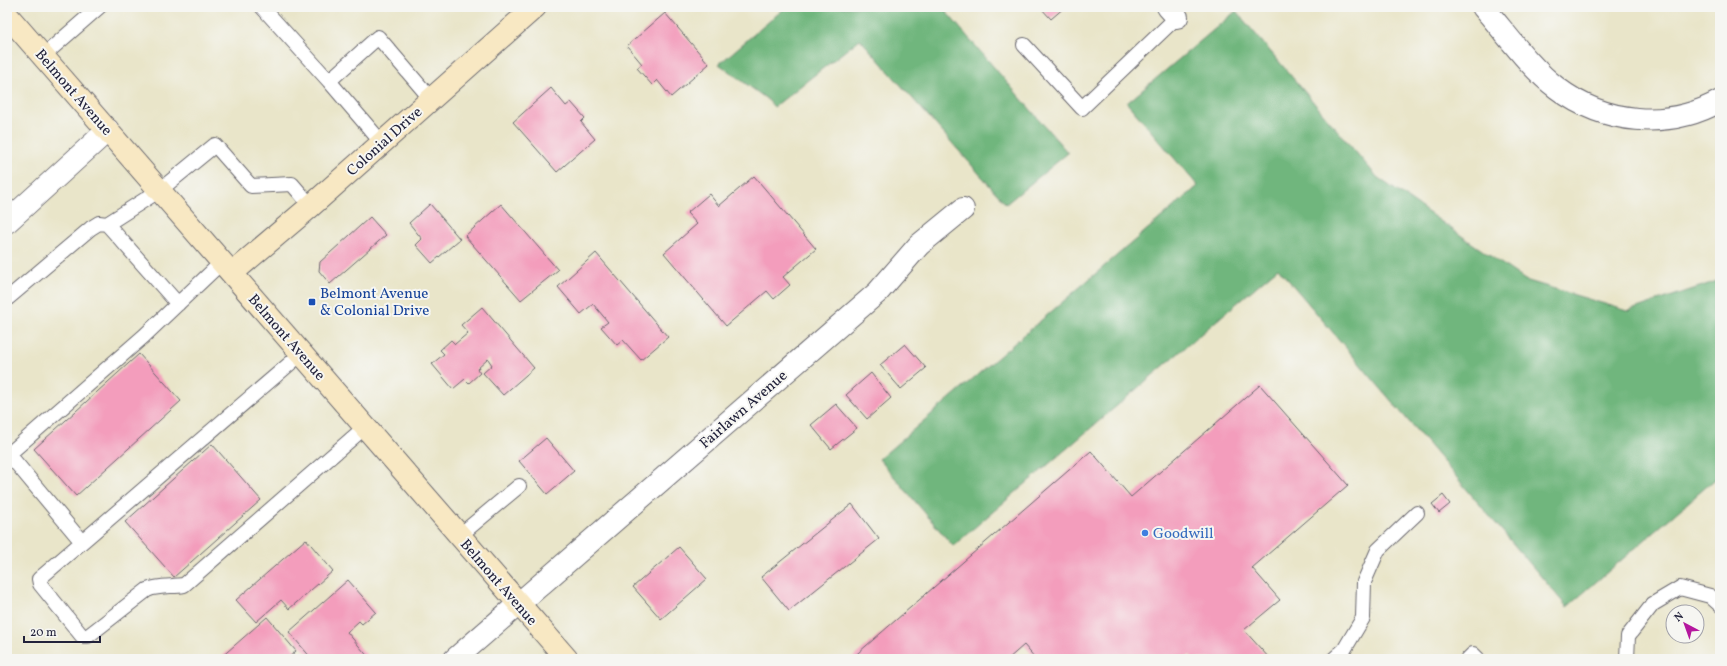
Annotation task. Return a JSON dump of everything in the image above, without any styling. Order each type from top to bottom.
[{"type":"main road","name":"Colonial Drive","points":[[227,268],[311,206],[431,99],[528,9]]},
{"type":"main road","name":"Belmont Avenue","points":[[7,15],[566,659]]},
{"type":"street","points":[[1483,7],[1542,76],[1561,91],[1586,107],[1625,119],[1664,120],[1692,113],[1720,101]]},
{"type":"street","points":[[7,222],[108,130]]},
{"type":"street","name":"Fairlawn Avenue","points":[[455,659],[878,292],[919,245],[962,209]]},
{"type":"lane","points":[[43,56],[99,7]]},
{"type":"lane","points":[[262,7],[329,81],[382,143]]},
{"type":"lane","points":[[1024,45],[1082,108],[1172,12]]},
{"type":"lane","points":[[329,81],[378,37],[431,99]]},
{"type":"lane","points":[[7,299],[91,228],[99,224],[108,224],[160,190],[215,145],[251,186],[292,184],[311,206]]},
{"type":"lane","points":[[108,224],[178,304]]},
{"type":"lane","points":[[82,542],[8,453],[178,304],[227,268]]},
{"type":"lane","points":[[301,354],[39,580],[40,584],[82,636],[88,636],[147,590],[156,586],[171,587],[184,585],[365,427]]},
{"type":"lane","points":[[459,536],[519,486]]},
{"type":"lane","points":[[1334,659],[1344,650],[1363,618],[1364,582],[1378,550],[1417,513]]},
{"type":"lane","points":[[1627,659],[1628,636],[1653,604],[1673,592],[1680,588],[1710,596],[1720,605]]},
{"type":"lane","points":[[1468,659],[1474,654],[1478,659]]},
{"type":"green space","points":[[786,7],[942,7],[1068,153],[1006,204],[860,39],[774,107],[768,100],[719,64]]},
{"type":"green space","points":[[1236,11],[1377,177],[1525,280],[1628,311],[1720,280],[1720,475],[1567,607],[1278,268],[953,546],[879,459],[1198,186],[1127,103]]},
{"type":"building","points":[[1040,7],[1065,7],[1051,19]]},
{"type":"building","points":[[665,13],[709,64],[671,97],[657,80],[652,85],[637,68],[642,64],[627,46]]},
{"type":"building","points":[[551,88],[566,106],[571,102],[585,118],[581,122],[595,139],[557,172],[513,122]]},
{"type":"building","points":[[754,176],[816,249],[783,277],[790,285],[774,299],[767,291],[726,326],[664,253],[697,224],[687,213],[709,194],[719,206]]},
{"type":"building","points":[[430,204],[460,239],[432,263],[416,245],[422,239],[409,223]]},
{"type":"building","points":[[501,204],[558,270],[521,300],[465,236]]},
{"type":"building","points":[[370,217],[386,235],[330,284],[319,271],[320,262]]},
{"type":"building","points":[[596,253],[668,337],[641,360],[623,340],[617,345],[601,327],[608,322],[593,304],[581,314],[558,287]]},
{"type":"building","points":[[482,307],[534,368],[503,395],[483,373],[492,365],[488,359],[477,369],[480,373],[469,383],[465,379],[453,389],[432,364],[444,354],[440,350],[451,340],[455,344],[468,333],[461,325]]},
{"type":"building","points":[[905,344],[926,368],[901,389],[880,365]]},
{"type":"building","points":[[139,354],[181,401],[76,496],[34,449]]},
{"type":"building","points":[[871,373],[891,398],[867,419],[846,395]]},
{"type":"building","name":"Goodwill","points":[[1260,385],[1348,485],[1252,568],[1280,600],[1244,630],[1270,659],[1193,659],[1190,655],[1185,659],[1036,659],[1024,645],[1008,659],[851,659],[1091,451],[1131,497]]},
{"type":"building","points":[[836,404],[857,428],[831,449],[811,425]]},
{"type":"building","points":[[546,438],[574,471],[547,494],[519,461]]},
{"type":"building","points":[[212,444],[261,500],[174,577],[125,522]]},
{"type":"building","points":[[1443,495],[1450,504],[1439,513],[1432,504]]},
{"type":"building","points":[[852,504],[879,539],[789,611],[761,577]]},
{"type":"building","points":[[306,539],[333,571],[289,609],[281,600],[256,622],[236,600]]},
{"type":"building","points":[[679,547],[707,579],[661,619],[633,587]]},
{"type":"building","points":[[348,580],[376,612],[362,624],[359,621],[347,632],[370,659],[312,659],[289,632]]},
{"type":"building","points":[[267,617],[296,651],[287,659],[219,659]]},
{"type":"place","name":"Belmont Avenue & Colonial Drive","points":[[312,302]]},
{"type":"place","name":"Goodwill","points":[[1145,533]]}]
